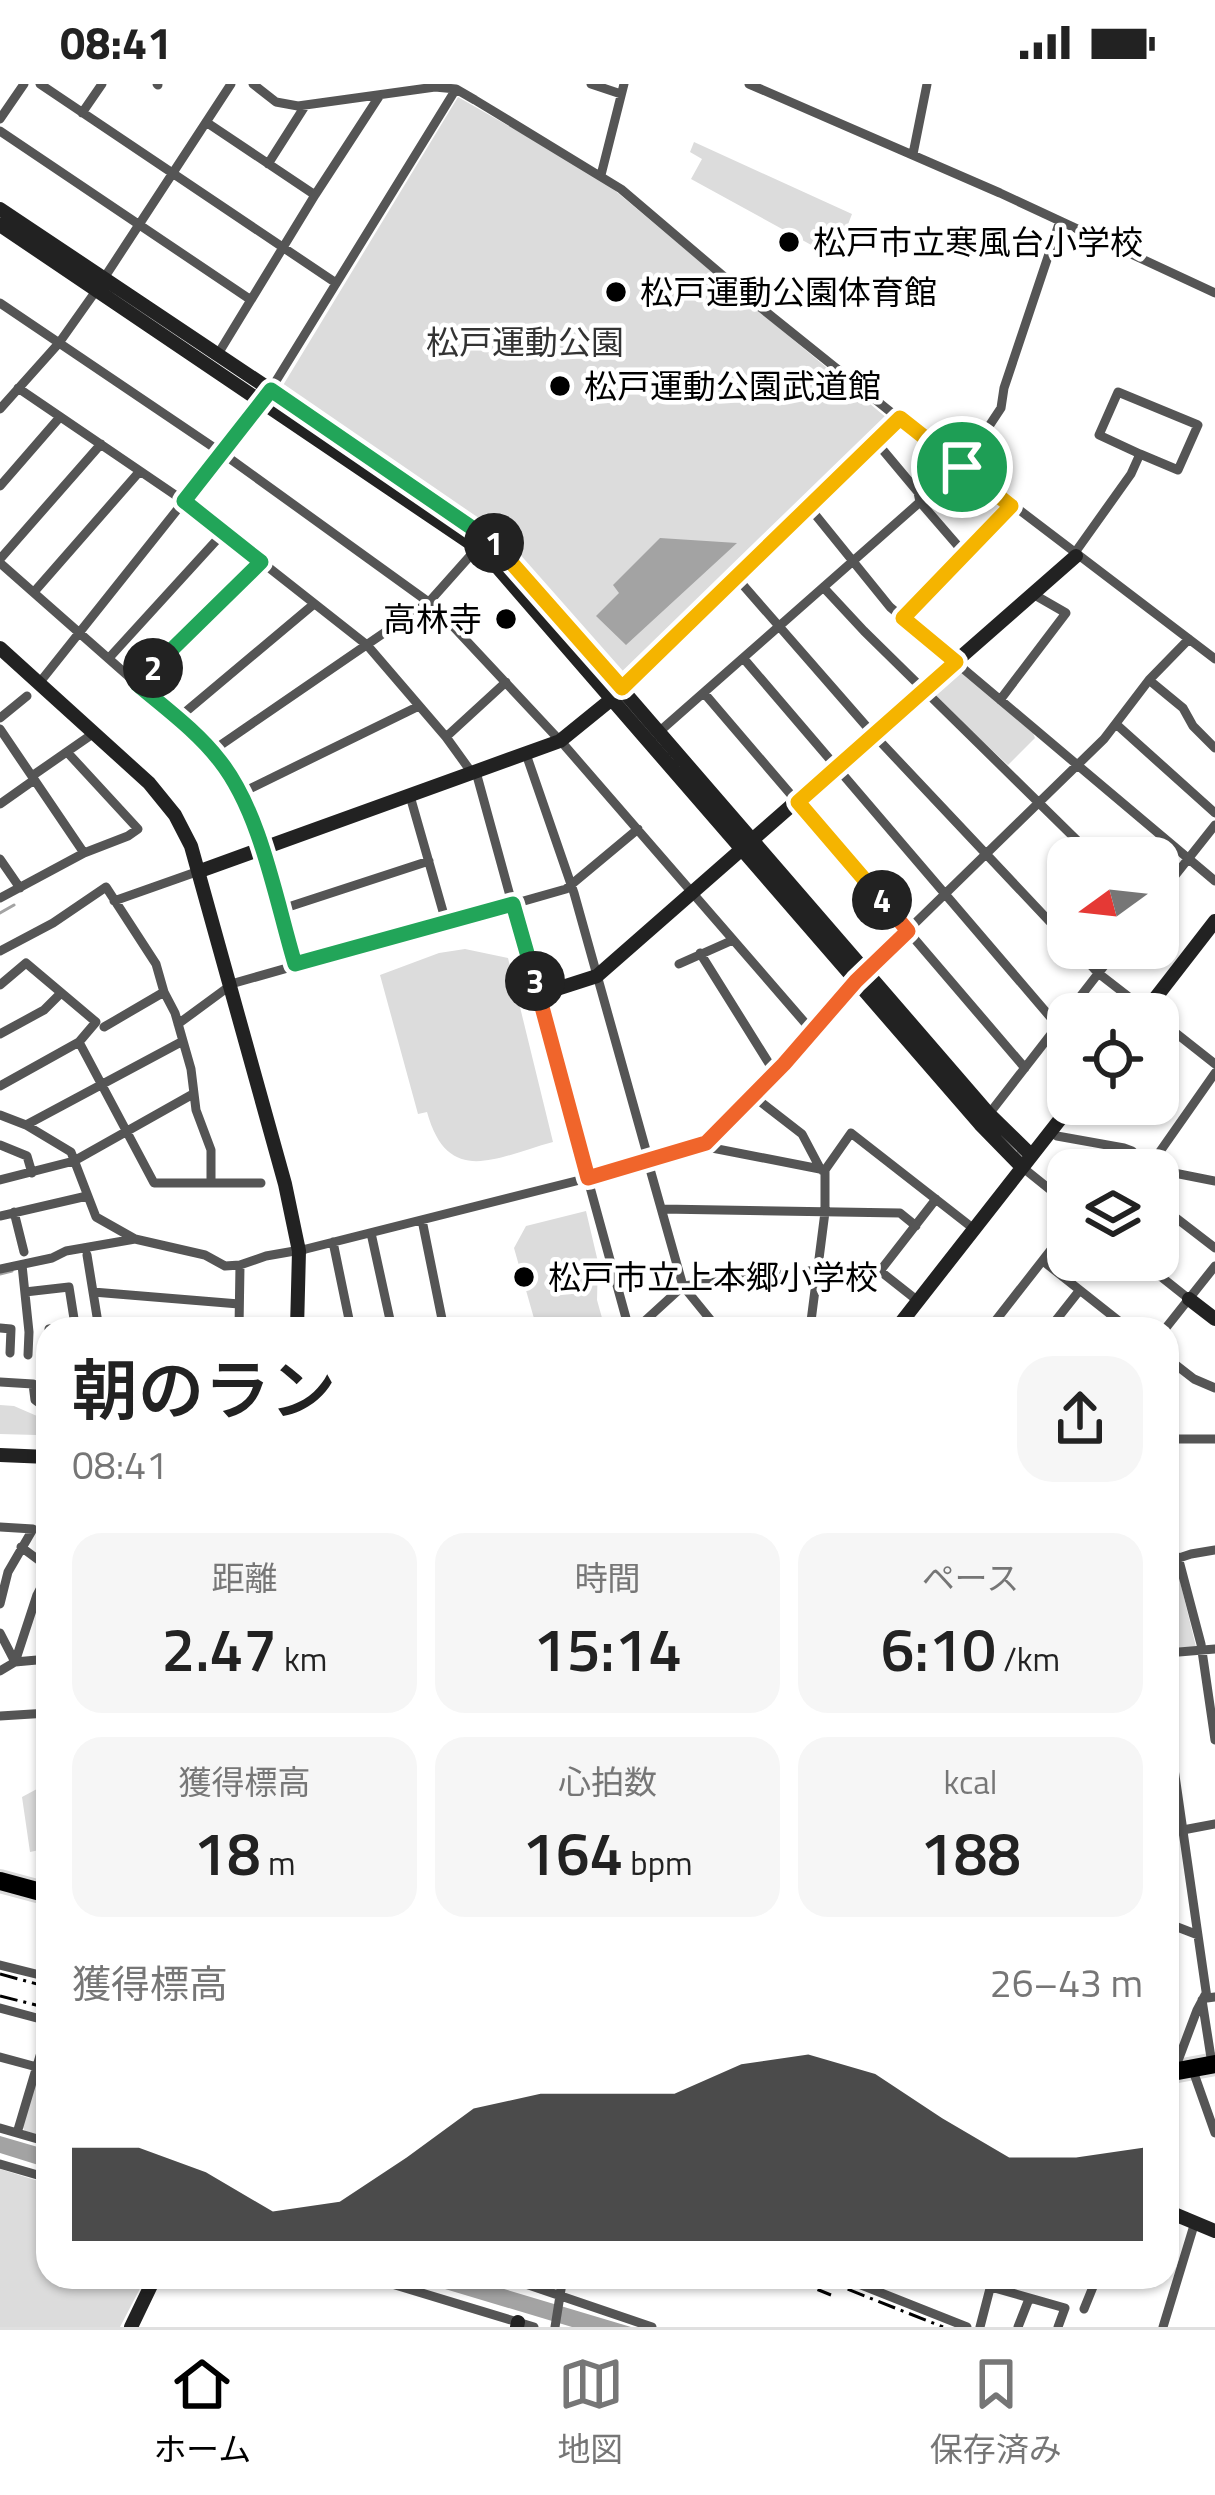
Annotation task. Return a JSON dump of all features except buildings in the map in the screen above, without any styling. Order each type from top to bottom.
[{"type":"highway","points":[[0,1881],[36,1891]]},
{"type":"highway","points":[[1179,2075],[1214,2064]]},
{"type":"street","points":[[0,119],[24,84]]},
{"type":"street","points":[[40,84],[337,283]]},
{"type":"street","points":[[82,113],[102,84]]},
{"type":"street","points":[[0,410],[101,284],[231,84]]},
{"type":"street","points":[[253,84],[276,102],[305,106],[380,95],[401,87],[456,89],[601,175],[1011,506],[1215,659]]},
{"type":"street","points":[[591,84],[622,89],[601,175]]},
{"type":"street","points":[[749,84],[1215,293]]},
{"type":"street","points":[[913,154],[927,84]]},
{"type":"street","points":[[40,682],[267,396],[456,89]]},
{"type":"street","points":[[218,354],[380,95]]},
{"type":"street","points":[[268,164],[305,106]]},
{"type":"street","points":[[206,120],[315,195]]},
{"type":"street","points":[[0,131],[251,300]]},
{"type":"street","points":[[0,208],[101,284],[507,555],[617,693]]},
{"type":"street","points":[[962,467],[1001,408],[1060,221]]},
{"type":"street","points":[[0,225],[218,354],[267,396]]},
{"type":"street","points":[[0,303],[222,453],[429,602],[560,741],[813,1032]]},
{"type":"street","points":[[18,388],[184,501],[367,645],[474,773],[629,1317]]},
{"type":"street","points":[[1198,424],[1178,470],[1099,435],[1118,392],[1215,430]]},
{"type":"street","points":[[0,486],[61,417]]},
{"type":"street","points":[[114,902],[560,741],[617,693],[900,418]]},
{"type":"street","points":[[877,442],[965,554]]},
{"type":"street","points":[[101,444],[0,561],[212,751],[241,793],[295,964]]},
{"type":"street","points":[[538,995],[597,976],[1033,594],[1075,555],[1140,454]]},
{"type":"street","points":[[34,592],[140,471]]},
{"type":"street","points":[[660,738],[704,693],[920,502]]},
{"type":"street","points":[[809,506],[890,607],[1215,880]]},
{"type":"street","points":[[903,618],[1011,506]]},
{"type":"street","points":[[436,509],[660,738],[984,1119],[1047,1182]]},
{"type":"street","points":[[109,658],[224,532]]},
{"type":"street","points":[[212,751],[429,602],[478,547]]},
{"type":"street","points":[[137,684],[261,562]]},
{"type":"street","points":[[736,577],[874,735],[1047,919]]},
{"type":"street","points":[[824,588],[1074,837]]},
{"type":"street","points":[[1000,700],[1066,613],[1033,594]]},
{"type":"street","points":[[178,718],[314,604]]},
{"type":"street","points":[[702,1146],[861,976],[1077,766],[1189,639]]},
{"type":"street","points":[[0,648],[149,783],[182,827],[200,871],[285,1184],[299,1251],[297,1317]]},
{"type":"street","points":[[744,659],[1047,1013]]},
{"type":"street","points":[[1149,680],[1183,708],[1215,748]]},
{"type":"street","points":[[446,737],[506,682]]},
{"type":"street","points":[[704,693],[1024,1067]]},
{"type":"street","points":[[0,718],[27,696]]},
{"type":"street","points":[[241,793],[419,706]]},
{"type":"street","points":[[1116,724],[1215,813]]},
{"type":"street","points":[[0,730],[84,853]]},
{"type":"street","points":[[0,804],[94,733]]},
{"type":"street","points":[[0,898],[138,829],[67,752]]},
{"type":"street","points":[[526,754],[572,885],[682,1286],[708,1317]]},
{"type":"street","points":[[410,796],[446,922]]},
{"type":"street","points":[[1179,870],[1215,825]]},
{"type":"street","points":[[178,1024],[231,984],[572,885],[638,830]]},
{"type":"street","points":[[0,860],[20,888]]},
{"type":"street","points":[[278,910],[429,861]]},
{"type":"street","points":[[0,951],[106,887],[156,964],[178,1024],[211,1150],[211,1183]]},
{"type":"street","points":[[1164,993],[1215,921]]},
{"type":"street","points":[[679,964],[733,940]]},
{"type":"street","points":[[700,953],[776,1072]]},
{"type":"street","points":[[0,1086],[79,1042],[95,1022],[26,963],[2,979]]},
{"type":"street","points":[[1095,969],[1123,993]]},
{"type":"street","points":[[1084,993],[1102,969]]},
{"type":"street","points":[[104,1027],[164,992]]},
{"type":"street","points":[[0,1034],[44,1010],[61,993]]},
{"type":"street","points":[[984,1119],[1047,1039]]},
{"type":"street","points":[[1161,1149],[1215,1069],[1179,1039]]},
{"type":"street","points":[[26,1125],[183,1041]]},
{"type":"street","points":[[79,1042],[154,1183],[261,1183]]},
{"type":"street","points":[[0,1180],[74,1161],[194,1094]]},
{"type":"street","points":[[753,1096],[802,1134],[823,1170],[825,1212],[811,1317]]},
{"type":"street","points":[[0,1114],[71,1153],[96,1217],[135,1239],[205,1255],[224,1266],[371,1233],[702,1146],[823,1170]]},
{"type":"street","points":[[905,1317],[1056,1125]]},
{"type":"street","points":[[1051,1131],[1122,1149]]},
{"type":"street","points":[[823,1170],[851,1132],[974,1229]]},
{"type":"street","points":[[0,1145],[27,1156],[32,1173]]},
{"type":"street","points":[[1179,1174],[1215,1180]]},
{"type":"street","points":[[0,1216],[87,1196]]},
{"type":"street","points":[[880,1271],[936,1199]]},
{"type":"street","points":[[662,1209],[900,1214],[916,1226]]},
{"type":"street","points":[[14,1213],[24,1252]]},
{"type":"street","points":[[422,1220],[442,1317]]},
{"type":"street","points":[[1179,1220],[1215,1248]]},
{"type":"street","points":[[371,1233],[389,1317]]},
{"type":"street","points":[[0,1269],[135,1239]]},
{"type":"street","points":[[333,1242],[349,1317]]},
{"type":"street","points":[[998,1317],[1047,1255]]},
{"type":"street","points":[[87,1256],[97,1317]]},
{"type":"street","points":[[1042,1261],[1106,1317]]},
{"type":"street","points":[[22,1265],[28,1354]]},
{"type":"street","points":[[239,1317],[240,1265]]},
{"type":"street","points":[[1175,1317],[1215,1266]]},
{"type":"street","points":[[647,1317],[682,1286],[817,1270],[880,1271],[918,1301]]},
{"type":"street","points":[[1166,1281],[1215,1319]]},
{"type":"street","points":[[26,1292],[69,1287],[74,1317]]},
{"type":"street","points":[[1058,1317],[1079,1291]]},
{"type":"street","points":[[93,1292],[239,1304]]},
{"type":"street","points":[[0,1328],[11,1329],[10,1353]]},
{"type":"street","points":[[29,1332],[36,1331]]},
{"type":"street","points":[[1179,1367],[1215,1388]]},
{"type":"street","points":[[0,1382],[33,1384],[36,1401]]},
{"type":"street","points":[[1179,1439],[1215,1439]]},
{"type":"street","points":[[0,1455],[36,1456]]},
{"type":"street","points":[[0,1527],[33,1529],[8,1572],[0,1604]]},
{"type":"street","points":[[21,1546],[36,1560]]},
{"type":"street","points":[[1179,1558],[1215,1550]]},
{"type":"street","points":[[1179,1578],[1202,1650],[1215,1740]]},
{"type":"street","points":[[15,1662],[36,1601]]},
{"type":"street","points":[[0,1633],[15,1662]]},
{"type":"street","points":[[1179,1652],[1215,1648]]},
{"type":"street","points":[[0,1671],[15,1662],[36,1660]]},
{"type":"street","points":[[0,1716],[36,1714]]},
{"type":"street","points":[[1179,1802],[1214,2064]]},
{"type":"street","points":[[1179,1831],[1215,1824]]},
{"type":"street","points":[[1179,1928],[1198,1935]]},
{"type":"street","points":[[0,1965],[36,1974]]},
{"type":"street","points":[[1179,2066],[1208,1996]]},
{"type":"street","points":[[0,2008],[36,2021]]},
{"type":"street","points":[[0,2057],[36,2066]]},
{"type":"street","points":[[1179,2082],[1215,2133]]},
{"type":"street","points":[[17,2133],[36,2084]]},
{"type":"street","points":[[0,2128],[36,2139]]},
{"type":"street","points":[[0,2164],[36,2174]]},
{"type":"street","points":[[1179,2215],[1215,2231]]},
{"type":"street","points":[[1179,2274],[1195,2222]]},
{"type":"street","points":[[131,2327],[149,2289]]},
{"type":"street","points":[[406,2289],[523,2326]]},
{"type":"street","points":[[542,2289],[652,2327]]},
{"type":"street","points":[[555,2327],[561,2289]]},
{"type":"street","points":[[871,2289],[967,2327]]},
{"type":"street","points":[[980,2327],[990,2289]]},
{"type":"street","points":[[1007,2289],[1065,2308],[1058,2327]]},
{"type":"street","points":[[1084,2309],[1092,2289]]},
{"type":"street","points":[[1163,2327],[1175,2289]]},
{"type":"street","points":[[1018,2327],[1028,2299]]},
{"type":"green space","name":"松戸運動公園","points":[[458,97],[600,178],[888,419],[624,679],[503,540],[282,387]]},
{"type":"green space","points":[[694,142],[852,214],[835,258],[691,179],[702,159],[690,152]]},
{"type":"green space","points":[[960,671],[1033,733],[1035,738],[1008,765],[933,695],[934,688]]},
{"type":"green space","points":[[465,949],[508,958],[553,1142],[477,1161],[448,1151],[427,1112],[418,1114],[380,975],[439,953]]},
{"type":"green space","points":[[586,1211],[598,1262],[602,1317],[534,1317],[514,1248],[526,1226]]},
{"type":"green space","points":[[0,1405],[36,1416],[36,1435],[0,1434]]},
{"type":"green space","points":[[1179,1577],[1196,1647],[1179,1648]]},
{"type":"green space","points":[[36,1789],[36,1851],[30,1852],[22,1797]]},
{"type":"green space","points":[[36,2080],[36,2136],[22,2126]]},
{"type":"green space","points":[[0,2169],[36,2180],[36,2289],[140,2289],[120,2327],[0,2327]]},
{"type":"shaded area","points":[[660,538],[737,543],[626,645],[596,616],[619,593],[613,585]]},
{"type":"shaded area","points":[[0,2136],[36,2146],[36,2164],[0,2153]]},
{"type":"shaded area","points":[[445,2289],[504,2289],[631,2327],[572,2327]]},
{"type":"waterway","points":[[0,913],[14,905]]},
{"type":"waterway","points":[[0,1274],[12,1271]]},
{"type":"railway","points":[[0,1974],[36,1984]]},
{"type":"railway","points":[[0,1996],[36,2005]]},
{"type":"railway","points":[[816,2289],[831,2295]]},
{"type":"railway","points":[[847,2289],[943,2327]]},
{"type":"place","name":"松戸市立寒風台小学校","points":[[789,242]]},
{"type":"place","name":"松戸運動公園体育館","points":[[616,292]]},
{"type":"place","name":"松戸運動公園武道館","points":[[560,386]]},
{"type":"place","name":"高林寺","points":[[506,619]]},
{"type":"place","name":"松戸市立上本郷小学校","points":[[524,1277]]},
{"type":"route","points":[[271,390],[498,546],[622,688],[900,418],[962,467],[1011,506],[903,618],[956,662],[798,802],[908,931],[706,1143],[588,1178],[513,904],[295,964],[241,793],[212,751],[137,684],[261,562],[184,501],[271,390]]}]
